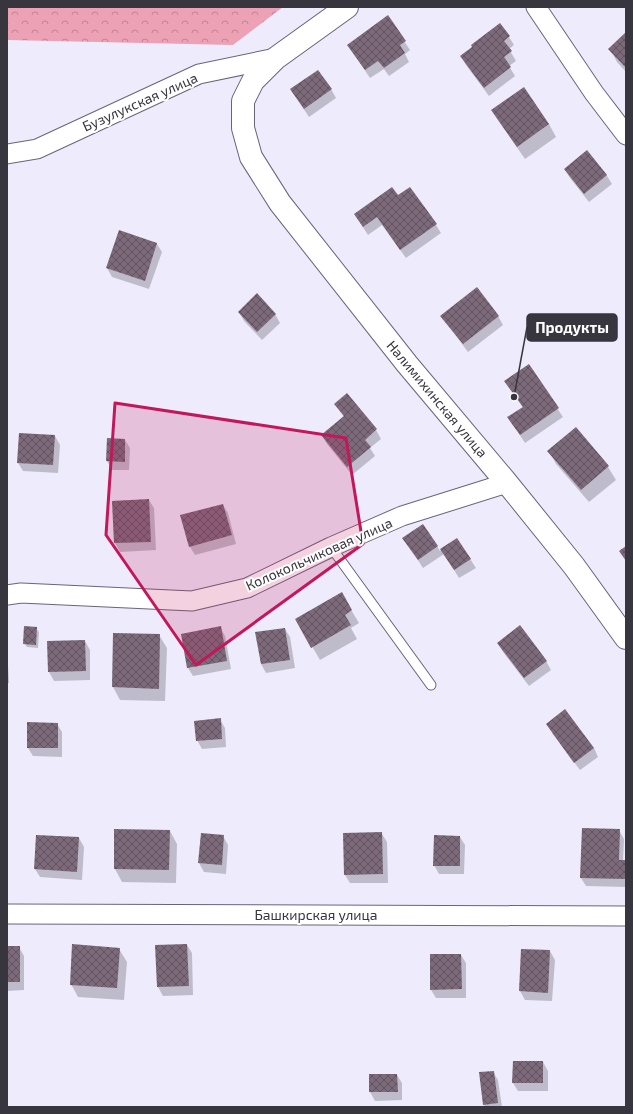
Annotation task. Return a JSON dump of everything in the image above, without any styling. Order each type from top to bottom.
[{"type":"street","name":"Бузулукская улица","points":[[251,157],[243,128],[242,101],[253,80],[276,58],[347,7]]},
{"type":"street","points":[[536,7],[594,93],[626,135]]},
{"type":"street","name":"Бузулукская улица","points":[[7,154],[37,149],[199,74],[276,58]]},
{"type":"street","name":"Налимихинская улица","points":[[251,157],[280,203],[407,364],[507,483],[574,566],[626,638]]},
{"type":"street","name":"Колокольчиковая улица","points":[[7,595],[21,593],[192,601],[247,588],[331,547],[402,516],[507,483]]},
{"type":"street","name":"Башкирская улица","points":[[7,914],[626,916]]},
{"type":"lane","points":[[331,547],[431,685]]},
{"type":"highlighted area","points":[[115,403],[346,438],[363,544],[196,665],[106,535]]},
{"type":"green space","points":[[7,7],[283,7],[233,45],[7,40]]},
{"type":"building","points":[[388,15],[406,41],[400,45],[405,53],[384,68],[378,61],[365,70],[347,45]]},
{"type":"building","points":[[500,23],[510,36],[504,41],[512,51],[504,57],[511,67],[484,88],[460,56],[472,47],[471,45]]},
{"type":"building","points":[[626,32],[626,68],[608,49]]},
{"type":"building","points":[[318,70],[332,89],[304,109],[290,89]]},
{"type":"building","points":[[524,87],[549,124],[517,147],[491,110]]},
{"type":"building","points":[[587,150],[607,175],[584,194],[564,169]]},
{"type":"building","points":[[392,187],[398,195],[410,187],[437,224],[400,250],[377,217],[363,227],[354,214]]},
{"type":"building","points":[[119,230],[157,243],[145,281],[106,268]]},
{"type":"building","points":[[477,287],[499,316],[463,344],[440,316]]},
{"type":"building","points":[[257,293],[276,314],[257,332],[238,312]]},
{"type":"building","points":[[529,364],[559,408],[520,435],[507,417],[523,407],[504,381]]},
{"type":"building","points":[[347,393],[377,429],[365,440],[371,447],[347,467],[321,435],[344,416],[334,404]]},
{"type":"building","points":[[576,427],[609,466],[581,490],[547,451]]},
{"type":"building","points":[[19,433],[55,435],[53,465],[17,463]]},
{"type":"building","points":[[107,438],[125,439],[125,462],[106,461]]},
{"type":"building","points":[[149,499],[151,542],[114,543],[112,501]]},
{"type":"building","points":[[223,504],[232,535],[189,547],[180,515]]},
{"type":"building","points":[[423,524],[438,546],[418,560],[402,538]]},
{"type":"building","points":[[457,538],[471,559],[454,570],[440,549]]},
{"type":"building","points":[[626,546],[626,561],[619,551]]},
{"type":"building","points":[[342,592],[352,610],[345,615],[351,625],[311,648],[295,619]]},
{"type":"building","points":[[520,625],[547,661],[524,678],[497,643]]},
{"type":"building","points":[[24,626],[37,627],[36,645],[23,644]]},
{"type":"building","points":[[221,626],[227,661],[187,668],[181,634]]},
{"type":"building","points":[[285,628],[290,660],[261,664],[255,632]]},
{"type":"building","points":[[113,633],[160,634],[159,689],[112,687]]},
{"type":"building","points":[[85,640],[86,671],[48,672],[47,641]]},
{"type":"building","points":[[565,709],[594,748],[574,763],[546,724]]},
{"type":"building","points":[[221,718],[222,739],[196,741],[194,721]]},
{"type":"building","points":[[27,722],[58,723],[58,748],[27,748]]},
{"type":"building","points":[[582,828],[620,829],[619,860],[626,860],[626,879],[580,878]]},
{"type":"building","points":[[114,829],[170,830],[169,870],[114,869]]},
{"type":"building","points":[[382,832],[383,874],[344,875],[343,833]]},
{"type":"building","points":[[201,833],[224,835],[222,865],[198,863]]},
{"type":"building","points":[[36,835],[79,837],[77,872],[34,869]]},
{"type":"building","points":[[434,835],[460,836],[460,866],[433,866]]},
{"type":"building","points":[[72,944],[120,948],[117,988],[70,985]]},
{"type":"building","points":[[187,944],[189,986],[157,987],[155,945]]},
{"type":"building","points":[[7,946],[20,946],[20,982],[7,982]]},
{"type":"building","points":[[521,949],[550,950],[548,993],[519,991]]},
{"type":"building","points":[[430,954],[461,954],[462,989],[430,990]]},
{"type":"building","points":[[513,1061],[543,1061],[543,1083],[512,1083]]},
{"type":"building","points":[[494,1071],[498,1103],[483,1105],[479,1072]]},
{"type":"building","points":[[369,1074],[397,1074],[398,1092],[369,1092]]},
{"type":"place","name":"Продукты","points":[[514,397]]}]
